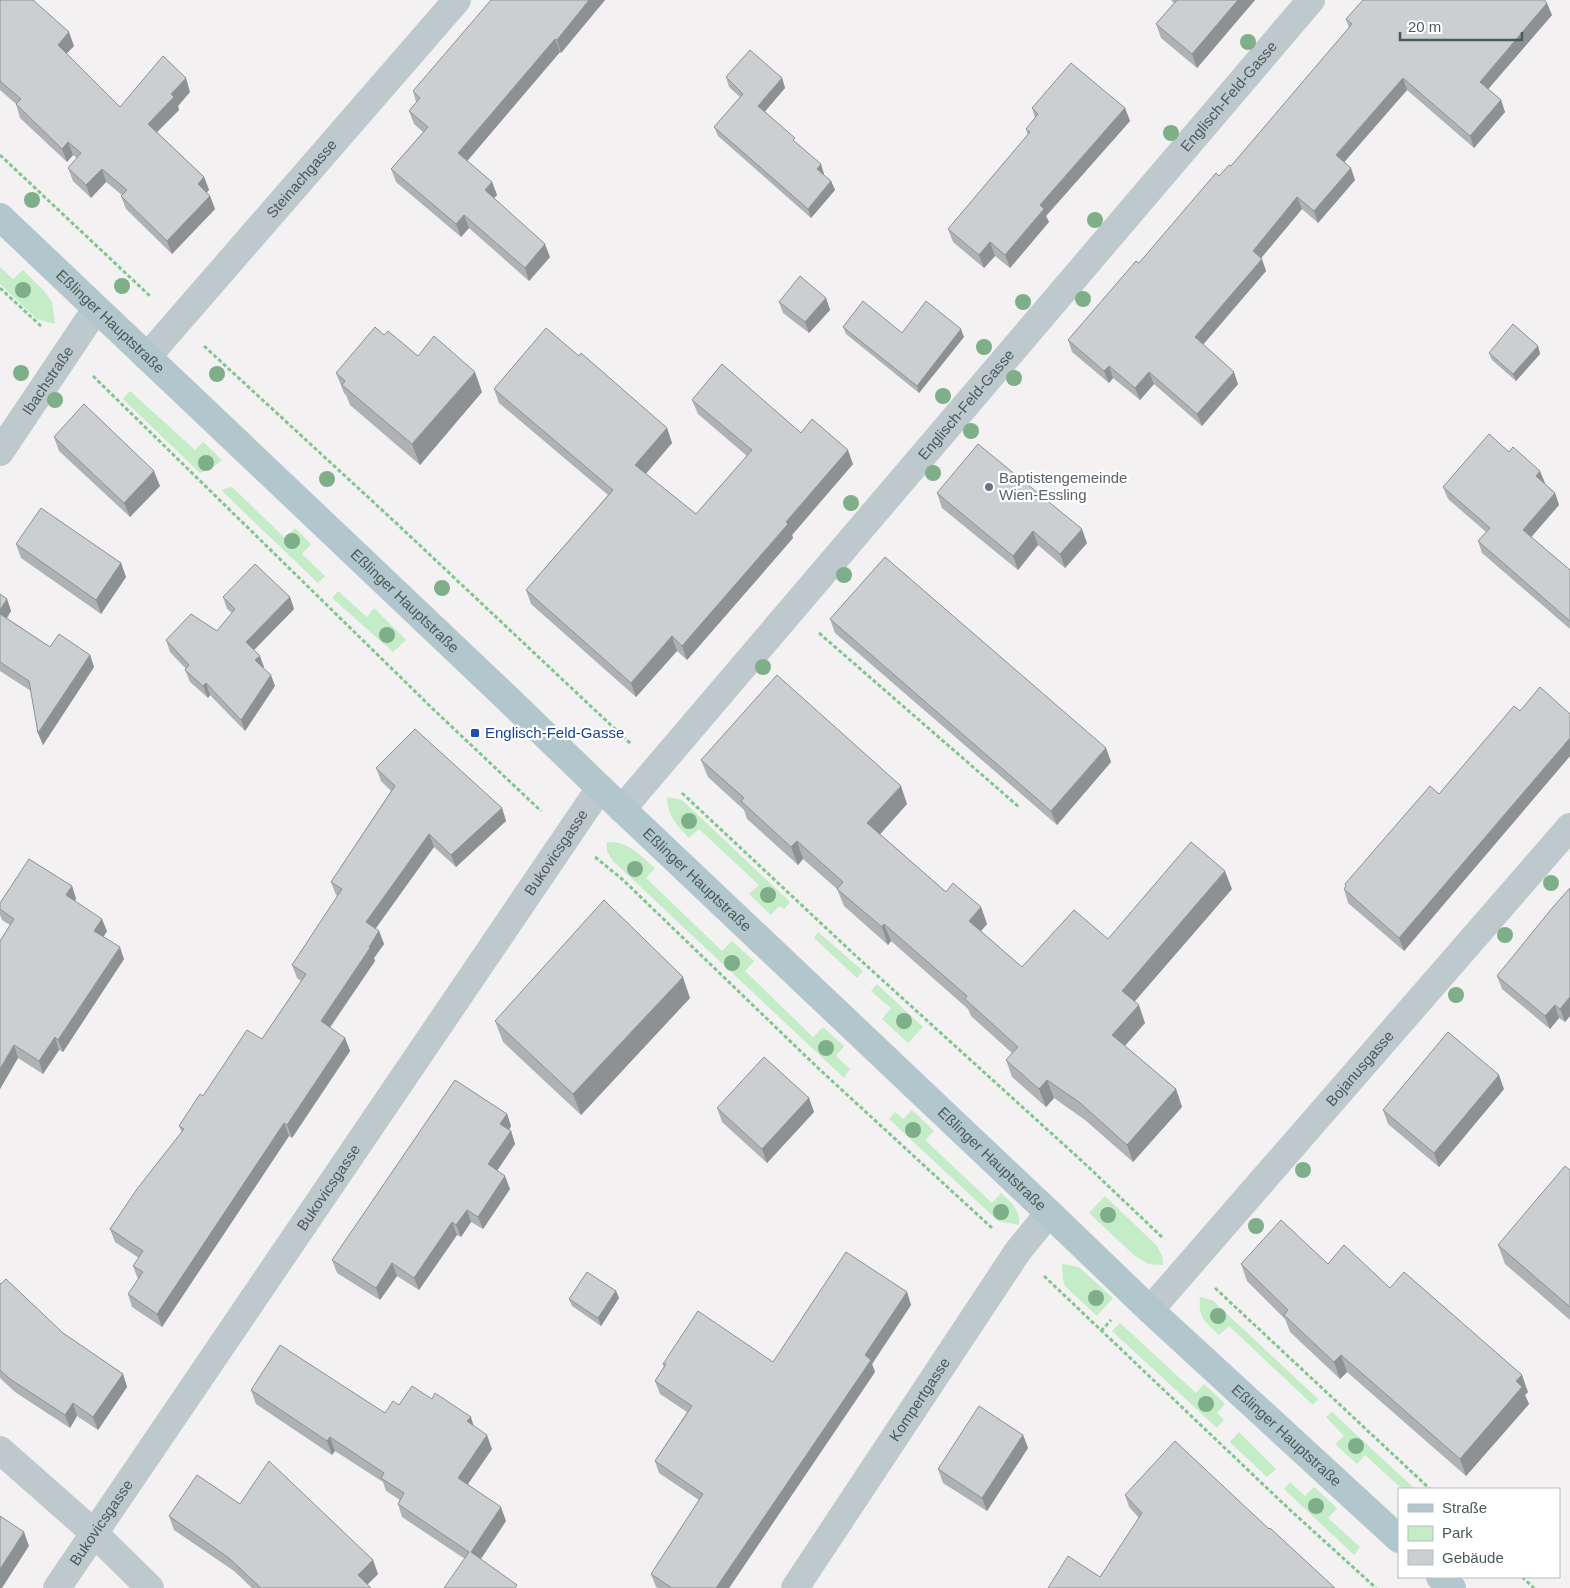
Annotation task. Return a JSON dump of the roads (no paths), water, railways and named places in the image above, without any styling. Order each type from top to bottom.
[{"type":"main road","name":"Eßlinger Hauptstraße","points":[[0,217],[1150,1310],[1398,1538]]},
{"type":"main road","points":[[1441,1578],[1452,1588]]},
{"type":"street","name":"Steinachgasse","points":[[147,357],[457,0]]},
{"type":"street","name":"Englisch-Feld-Gasse","points":[[622,809],[1311,0]]},
{"type":"street","name":"Ibachstraße","points":[[0,452],[96,309]]},
{"type":"street","name":"Bukovicsgasse","points":[[57,1588],[600,788]]},
{"type":"street","name":"Bojanusgasse","points":[[1150,1310],[1570,828]]},
{"type":"street","name":"Kompertgasse","points":[[795,1588],[1018,1251],[1049,1213]]},
{"type":"street","points":[[0,1450],[94,1533],[150,1588]]},
{"type":"place","name":"Baptistengemeinde Wien-Essling","points":[[989,487]]},
{"type":"place","name":"Englisch-Feld-Gasse","points":[[475,733]]}]
